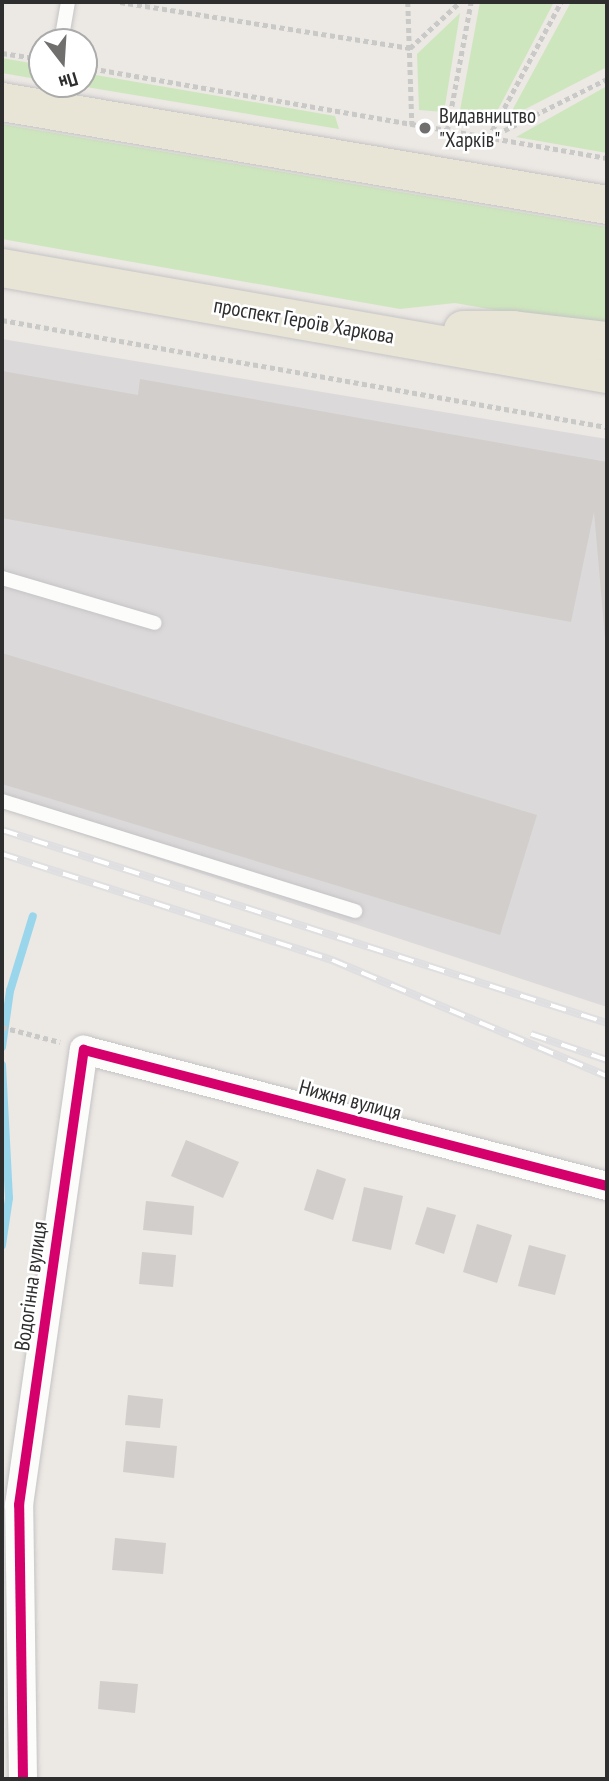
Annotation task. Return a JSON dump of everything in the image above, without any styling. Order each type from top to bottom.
[{"type":"main road","points":[[2,102],[40,98]]},
{"type":"main road","points":[[55,98],[607,205]]},
{"type":"main road","points":[[564,198],[607,197]]},
{"type":"main road","name":"проспект Героїв Харкова","points":[[2,268],[607,374]]},
{"type":"main road","points":[[412,340],[493,329],[607,341]]},
{"type":"main road","points":[[412,340],[483,339],[607,358]]},
{"type":"street","name":"Нижня вулиця","points":[[84,1050],[607,1186]]},
{"type":"street","name":"Водогінна вулиця","points":[[23,1779],[19,1505],[84,1050]]},
{"type":"lane","points":[[63,28],[68,2]]},
{"type":"lane","points":[[2,578],[155,623]]},
{"type":"lane","points":[[2,801],[355,911]]},
{"type":"path","points":[[120,2],[410,48]]},
{"type":"path","points":[[408,2],[412,125]]},
{"type":"path","points":[[410,48],[460,2]]},
{"type":"path","points":[[447,131],[471,2]]},
{"type":"path","points":[[488,138],[561,2]]},
{"type":"path","points":[[2,52],[28,57]]},
{"type":"path","points":[[98,69],[607,158]]},
{"type":"path","points":[[488,138],[607,79]]},
{"type":"path","points":[[2,320],[607,427]]},
{"type":"path","points":[[2,1027],[29,1032]]},
{"type":"shaded area","points":[[2,339],[607,439],[607,1007],[2,808]]},
{"type":"green space","points":[[480,2],[554,2],[492,121],[459,116]]},
{"type":"green space","points":[[571,2],[607,2],[607,67],[508,118]]},
{"type":"green space","points":[[460,13],[444,112],[419,110],[417,54]]},
{"type":"green space","points":[[2,58],[28,63],[28,78],[2,73]]},
{"type":"green space","points":[[98,75],[335,116],[339,129],[98,89]]},
{"type":"green space","points":[[607,86],[607,153],[516,137]]},
{"type":"green space","points":[[2,124],[607,227],[607,330],[455,303],[400,309],[2,239]]},
{"type":"building","points":[[2,371],[138,395],[140,379],[607,462],[607,661],[594,512],[571,622],[2,518]]},
{"type":"building","points":[[2,653],[537,815],[500,935],[2,784]]},
{"type":"building","points":[[186,1140],[239,1162],[223,1198],[171,1176]]},
{"type":"building","points":[[317,1169],[346,1179],[333,1220],[304,1210]]},
{"type":"building","points":[[364,1187],[403,1196],[391,1250],[352,1241]]},
{"type":"building","points":[[146,1201],[194,1206],[192,1235],[143,1230]]},
{"type":"building","points":[[427,1207],[456,1215],[444,1254],[415,1244]]},
{"type":"building","points":[[477,1224],[512,1235],[497,1283],[463,1272]]},
{"type":"building","points":[[529,1245],[566,1255],[555,1295],[518,1286]]},
{"type":"building","points":[[142,1252],[176,1255],[173,1287],[139,1284]]},
{"type":"building","points":[[128,1395],[163,1399],[160,1428],[125,1425]]},
{"type":"building","points":[[126,1441],[177,1446],[174,1478],[123,1472]]},
{"type":"building","points":[[115,1538],[166,1543],[163,1574],[112,1570]]},
{"type":"building","points":[[100,1681],[138,1684],[135,1713],[98,1709]]},
{"type":"waterway","points":[[2,1047],[10,991],[33,916]]},
{"type":"waterway","points":[[2,1065],[9,1198],[2,1245]]},
{"type":"railway","points":[[2,830],[607,1023]]},
{"type":"railway","points":[[2,854],[332,960],[607,1076]]},
{"type":"railway","points":[[531,1034],[607,1060]]},
{"type":"cycle path","points":[[23,1779],[19,1505],[84,1050],[607,1186]]},
{"type":"place","name":"Видавництво \"Харків\"","points":[[425,128]]}]
